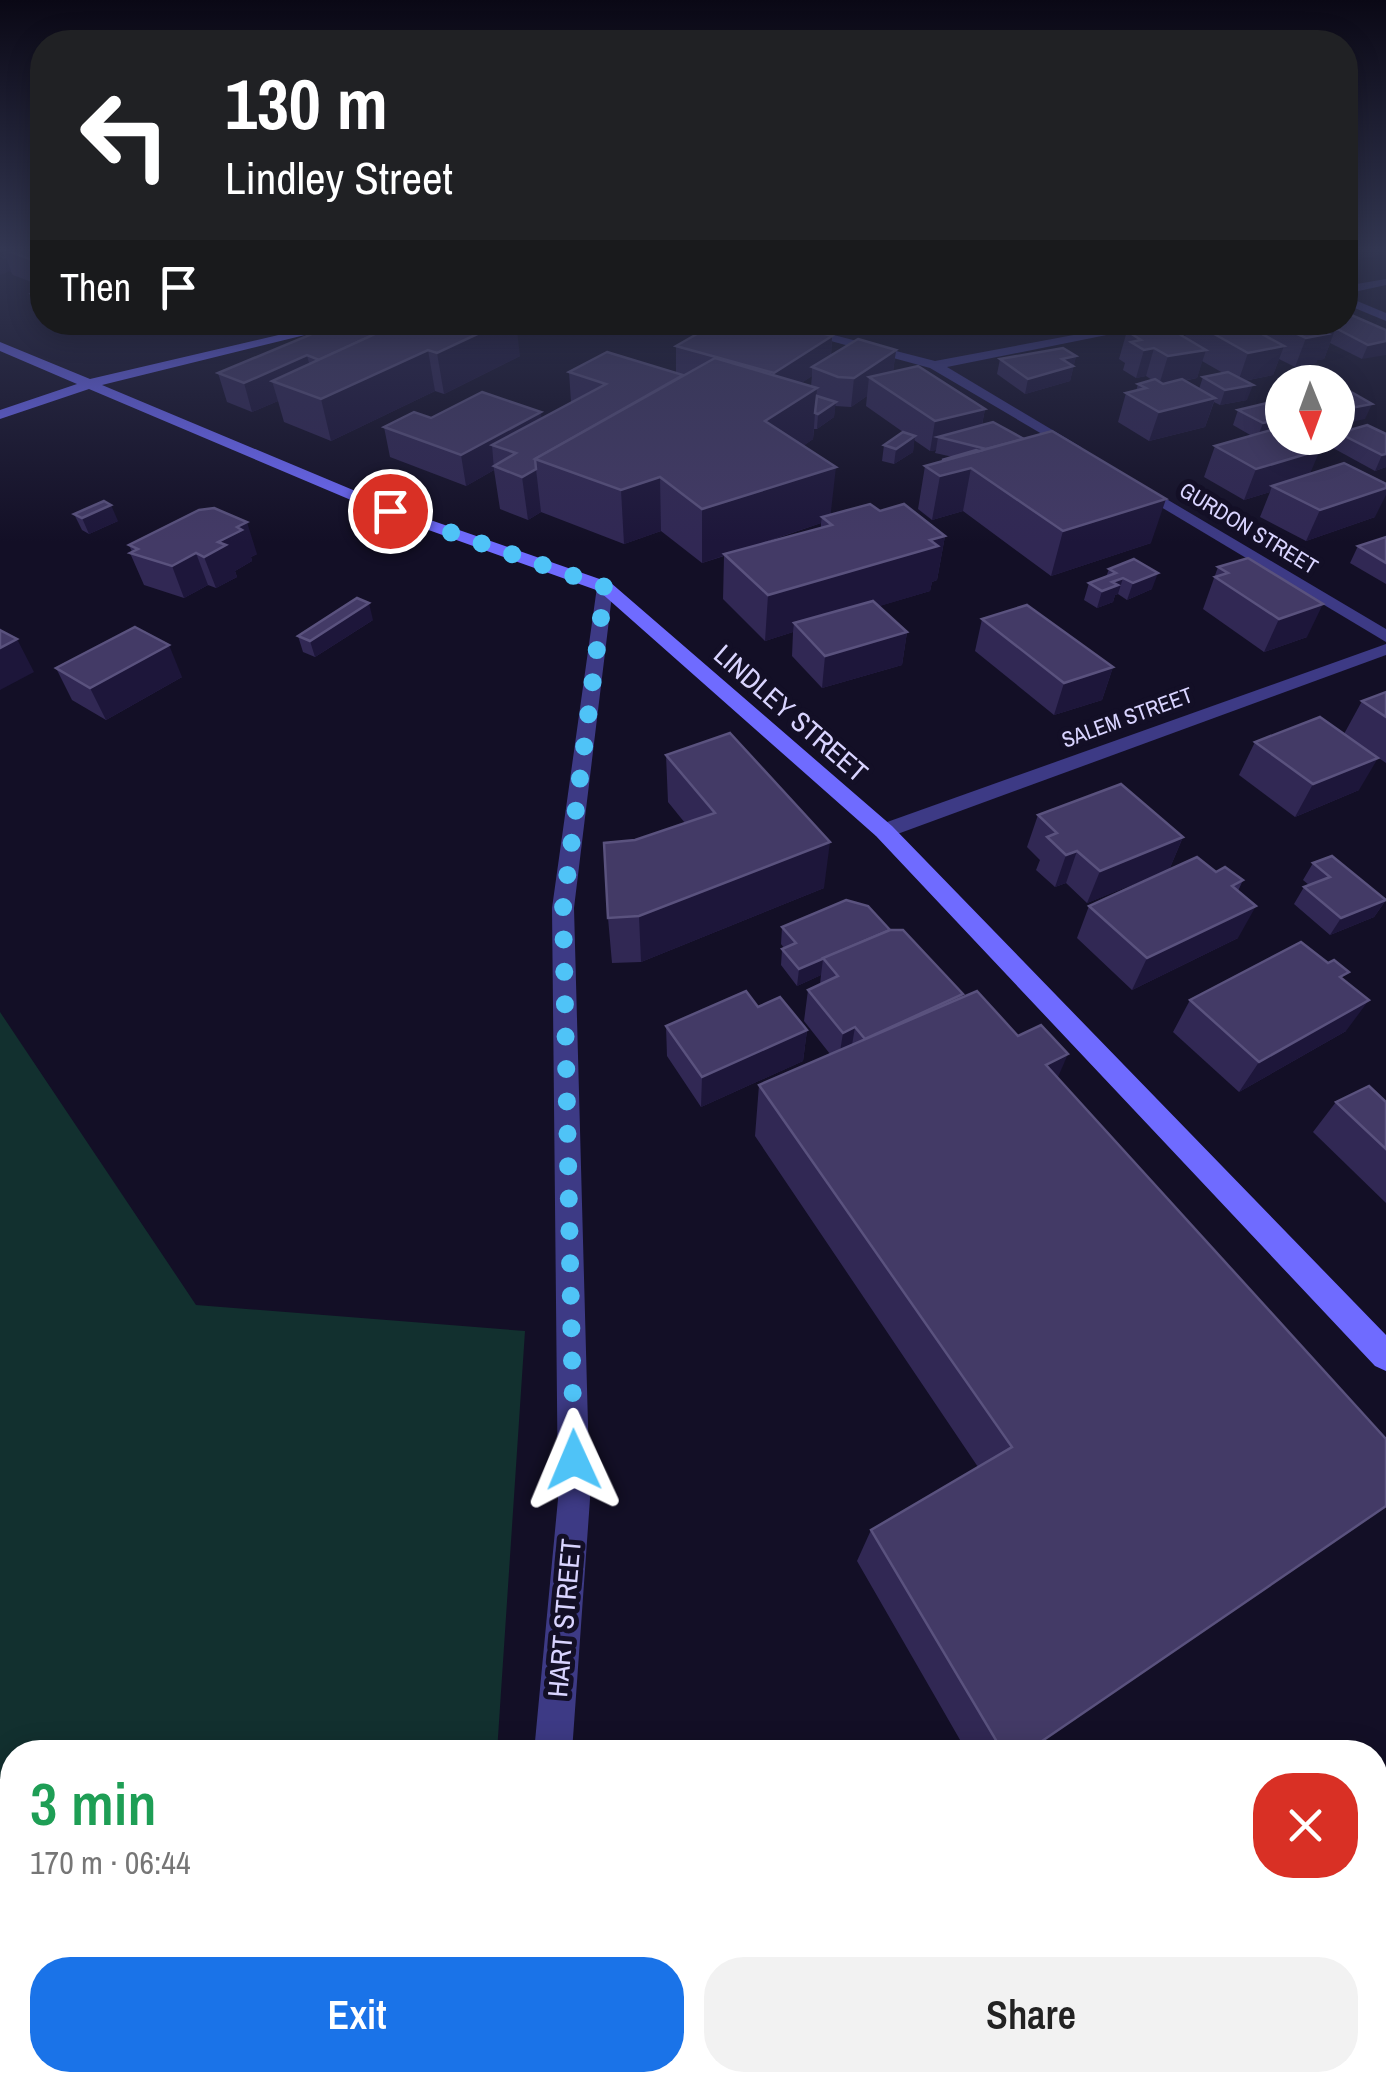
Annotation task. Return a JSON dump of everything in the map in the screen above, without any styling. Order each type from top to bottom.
[{"type":"main road","name":"LINDLEY STREET","points":[[1,347],[390,511],[605,587],[884,831],[1386,1356]]},
{"type":"main road","points":[[0,415],[92,383],[247,347]]},
{"type":"street","points":[[863,347],[935,365],[1085,456]]},
{"type":"street","points":[[935,365],[1034,347]]},
{"type":"street","name":"GURDON STREET","points":[[1119,476],[1386,638]]},
{"type":"street","name":"HART STREET","points":[[554,1740],[574,1499],[563,908],[605,587]]},
{"type":"street","name":"SALEM STREET","points":[[884,831],[1386,649]]},
{"type":"green space","points":[[0,1012],[196,1305],[525,1331],[498,1740],[0,1740]]},
{"type":"building","points":[[282,347],[348,347],[319,360],[307,355],[244,383],[218,373]]},
{"type":"building","points":[[347,347],[451,347],[437,353],[428,350],[321,399],[272,381]]},
{"type":"building","points":[[678,347],[815,347],[774,373]]},
{"type":"building","points":[[846,347],[896,350],[854,378],[838,377],[812,367]]},
{"type":"building","points":[[1138,347],[1200,347],[1206,350],[1168,356],[1154,348]]},
{"type":"building","points":[[1237,347],[1281,347],[1248,353]]},
{"type":"building","points":[[1063,348],[1076,356],[1062,359],[1073,366],[1028,379],[1000,359]]},
{"type":"building","points":[[607,352],[683,375],[535,459],[536,469],[522,477],[494,466],[516,453],[492,445],[606,384],[569,372]]},
{"type":"building","points":[[715,358],[817,388],[765,421],[836,467],[702,509],[660,477],[621,490],[535,459]]},
{"type":"building","points":[[918,366],[985,409],[935,421],[869,377]]},
{"type":"building","points":[[1228,372],[1253,385],[1225,390],[1203,377]]},
{"type":"building","points":[[1155,379],[1163,384],[1182,379],[1215,398],[1159,412],[1126,393],[1146,388],[1138,384]]},
{"type":"building","points":[[482,392],[541,412],[461,455],[384,427],[414,412],[431,418]]},
{"type":"building","points":[[1355,394],[1372,404],[1355,407]]},
{"type":"building","points":[[817,396],[836,402],[818,414]]},
{"type":"building","points":[[1265,403],[1265,423],[1263,423],[1238,410]]},
{"type":"building","points":[[993,422],[1024,439],[986,449],[938,437]]},
{"type":"building","points":[[1367,425],[1386,434],[1386,454],[1355,441],[1355,428]]},
{"type":"building","points":[[1052,431],[1166,499],[1063,531],[971,468],[940,476],[925,466]]},
{"type":"building","points":[[903,432],[915,436],[896,449],[884,445]]},
{"type":"building","points":[[1265,432],[1265,455],[1303,455],[1256,469],[1215,446]]},
{"type":"building","points":[[1344,463],[1386,484],[1386,488],[1320,510],[1272,486]]},
{"type":"building","points":[[104,501],[111,505],[82,518],[74,514]]},
{"type":"building","points":[[870,504],[880,511],[904,504],[945,536],[930,540],[938,546],[768,595],[724,554],[832,525],[822,517]]},
{"type":"building","points":[[214,508],[247,522],[237,527],[242,530],[218,542],[226,545],[204,557],[196,553],[172,566],[130,553],[138,549],[129,545],[199,510]]},
{"type":"building","points":[[1386,537],[1386,563],[1358,546]]},
{"type":"building","points":[[1248,558],[1323,604],[1279,619],[1215,577],[1228,573],[1218,567]]},
{"type":"building","points":[[1134,559],[1158,573],[1133,583],[1123,578],[1112,582],[1118,585],[1102,591],[1089,583],[1116,573],[1109,569]]},
{"type":"building","points":[[357,598],[369,603],[310,641],[298,636]]},
{"type":"building","points":[[873,601],[907,632],[825,656],[794,623]]},
{"type":"building","points":[[1027,605],[1113,667],[1064,683],[982,619]]},
{"type":"building","points":[[135,627],[169,645],[90,688],[56,668]]},
{"type":"building","points":[[0,630],[17,639],[0,648]]},
{"type":"building","points":[[1386,692],[1386,717],[1362,701]]},
{"type":"building","points":[[1320,717],[1378,758],[1313,784],[1255,742]]},
{"type":"building","points":[[730,733],[830,842],[639,916],[608,918],[604,843],[635,840],[715,813],[666,755]]},
{"type":"building","points":[[1121,784],[1183,837],[1100,871],[1077,851],[1066,855],[1047,837],[1057,833],[1038,815]]},
{"type":"building","points":[[1332,856],[1386,900],[1341,918],[1304,887],[1330,877],[1313,863]]},
{"type":"building","points":[[1197,857],[1216,872],[1225,867],[1243,880],[1232,886],[1256,906],[1147,958],[1089,906]]},
{"type":"building","points":[[846,900],[868,906],[890,930],[799,969],[782,949],[796,943],[782,927]]},
{"type":"building","points":[[890,930],[903,930],[963,994],[865,1039],[855,1027],[843,1033],[808,990],[838,976],[823,958]]},
{"type":"building","points":[[1301,942],[1328,963],[1334,960],[1349,972],[1340,977],[1369,1000],[1259,1062],[1190,1000]]},
{"type":"building","points":[[746,991],[758,1007],[780,997],[807,1030],[702,1077],[666,1026]]},
{"type":"building","points":[[977,991],[1018,1036],[1041,1025],[1068,1054],[1046,1065],[1386,1439],[1386,1506],[1044,1740],[996,1740],[871,1530],[1012,1447],[759,1085]]},
{"type":"building","points":[[1369,1086],[1386,1102],[1386,1149],[1336,1102]]},
{"type":"route","points":[[390,511],[605,587],[563,908],[574,1460]]}]
